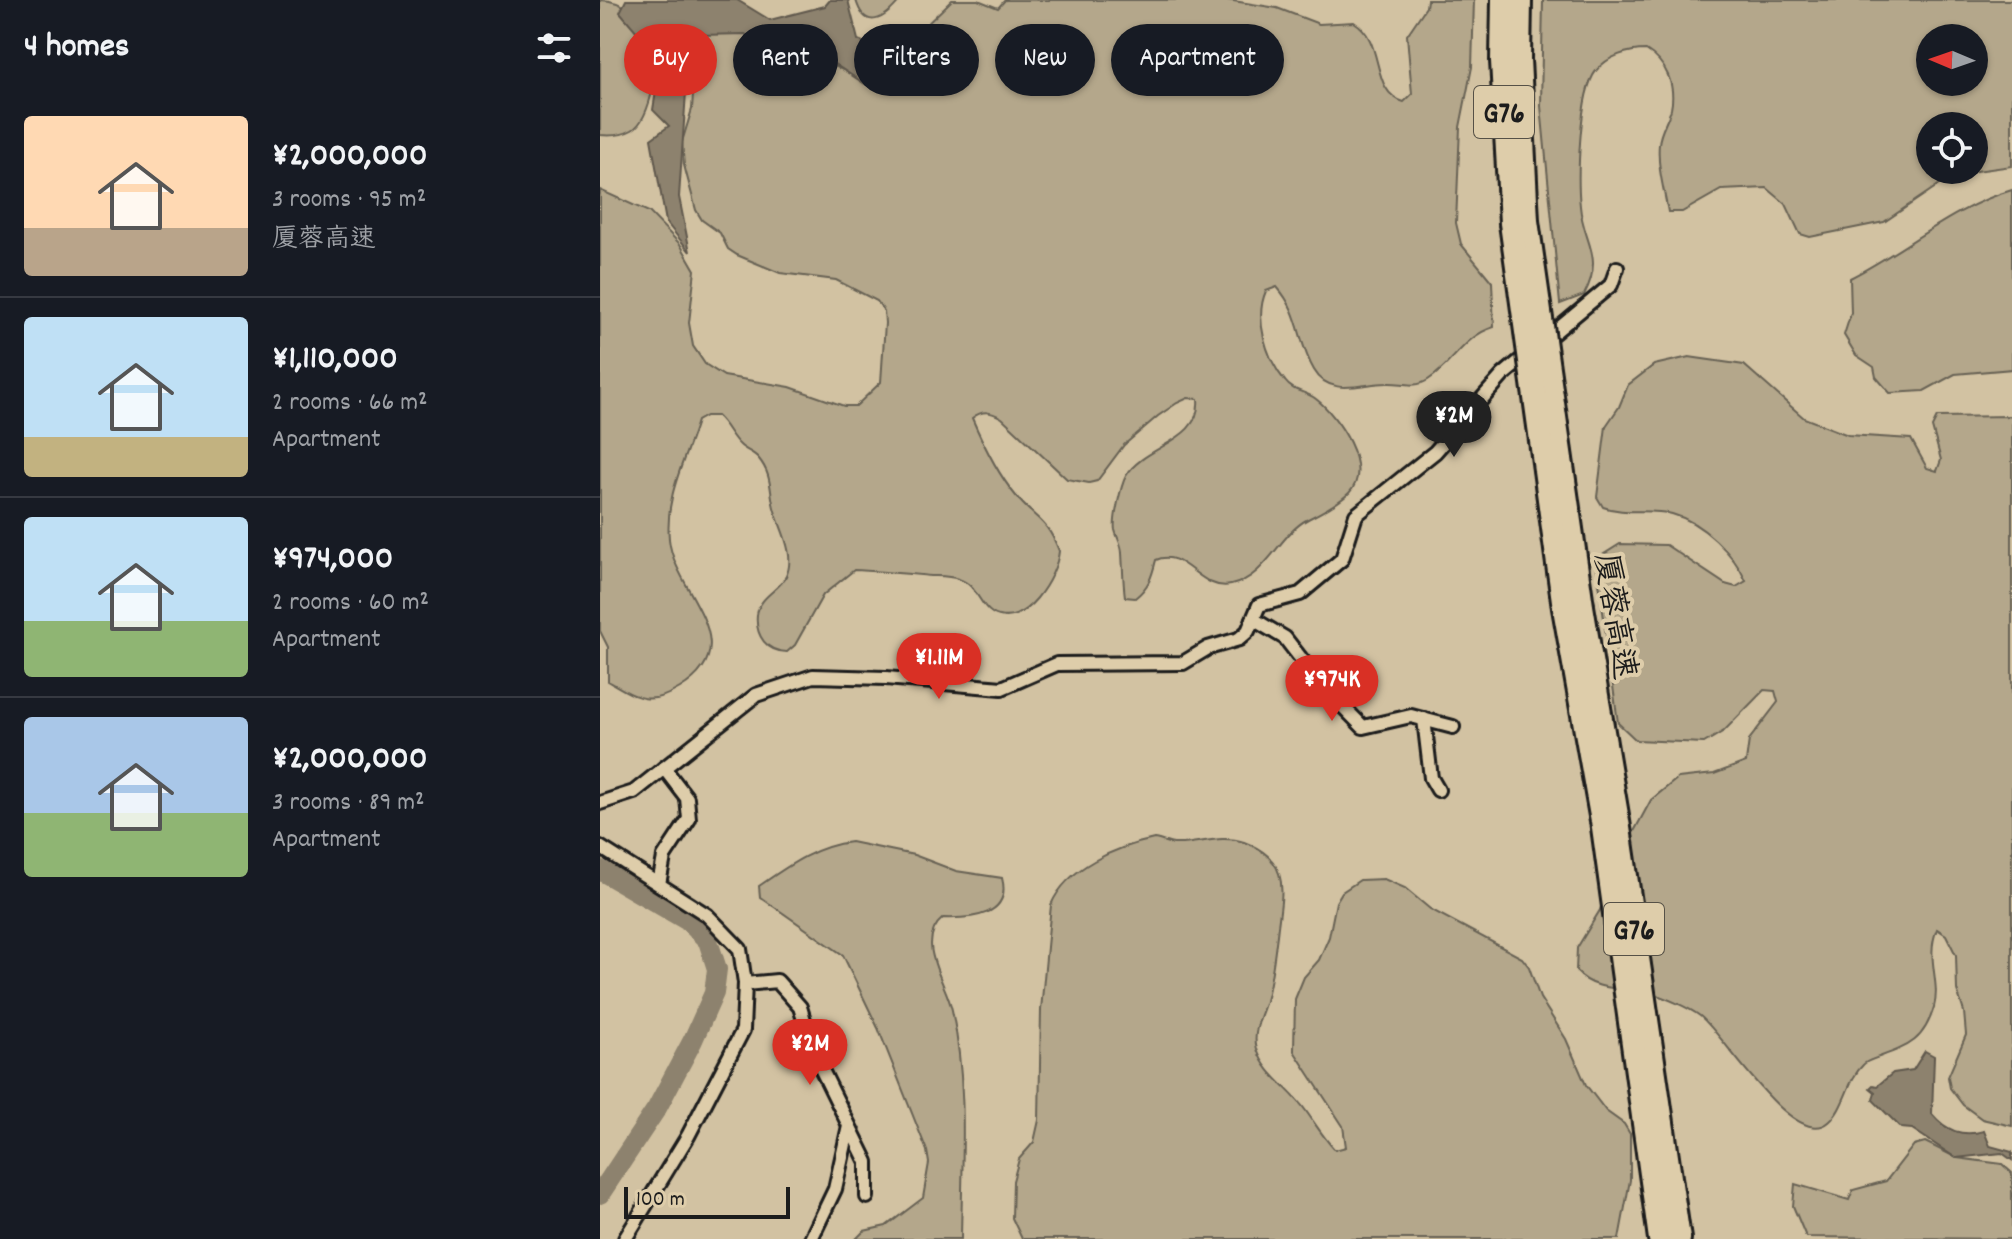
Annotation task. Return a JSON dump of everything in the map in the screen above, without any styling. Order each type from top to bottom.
[{"type":"highway","name":"厦蓉高速","points":[[1503,0],[1502,61],[1519,222],[1603,827],[1664,1200],[1679,1239]]},
{"type":"highway","name":"厦蓉高速","points":[[1519,222],[1520,0]]},
{"type":"highway","name":"厦蓉高速","points":[[1660,1239],[1664,1200]]},
{"type":"street","points":[[600,803],[634,792],[756,695],[813,676],[886,678],[1002,688],[1057,664],[1183,663],[1208,648],[1239,639],[1248,631],[1259,605],[1300,594],[1342,559],[1356,515],[1435,452],[1503,375],[1611,285],[1617,268]]},
{"type":"street","points":[[1253,619],[1285,638],[1319,682],[1363,727],[1411,716],[1453,727]]},
{"type":"street","points":[[1424,719],[1431,778],[1438,790]]},
{"type":"street","points":[[659,884],[664,857],[689,819],[687,798],[664,768]]},
{"type":"street","points":[[600,847],[707,915],[740,949],[745,984],[743,1030],[688,1136],[625,1239]]},
{"type":"street","points":[[745,984],[777,981],[800,1007],[815,1056],[867,1162],[867,1197]]},
{"type":"street","points":[[811,1239],[835,1189],[849,1126]]},
{"type":"shaded area","points":[[600,0],[626,7],[645,24],[624,24],[624,96],[650,96],[645,114],[632,130],[616,135],[600,135]]},
{"type":"shaded area","points":[[626,0],[737,0],[770,20],[825,6],[830,0],[848,0],[854,24],[854,77],[838,66],[838,24],[733,24],[733,34],[717,35],[717,24],[630,24],[620,12]]},
{"type":"shaded area","points":[[856,0],[900,0],[882,17],[870,19],[860,10]]},
{"type":"shaded area","points":[[952,0],[978,0],[998,8],[1005,0],[1227,0],[1277,8],[1319,24],[1354,22],[1364,30],[1370,41],[1386,88],[1404,102],[1412,94],[1407,35],[1426,7],[1427,0],[1474,0],[1472,67],[1460,127],[1456,223],[1461,244],[1492,282],[1494,327],[1475,337],[1423,383],[1338,386],[1321,379],[1314,370],[1285,297],[1277,287],[1266,291],[1262,325],[1272,361],[1288,385],[1316,399],[1334,417],[1355,456],[1356,482],[1349,493],[1335,504],[1298,526],[1254,573],[1231,585],[1210,582],[1175,559],[1166,558],[1156,560],[1149,581],[1140,594],[1135,598],[1125,597],[1122,550],[1115,530],[1124,480],[1134,466],[1191,425],[1197,413],[1198,399],[1188,398],[1158,416],[1124,445],[1097,481],[1089,483],[1067,479],[1002,418],[990,413],[980,414],[972,418],[997,469],[1016,496],[1045,525],[1059,551],[1052,574],[1037,598],[1016,615],[1004,617],[987,609],[969,585],[958,579],[854,570],[823,595],[795,645],[787,652],[768,646],[760,636],[757,623],[761,603],[783,581],[789,568],[786,543],[773,504],[767,472],[757,457],[737,442],[717,416],[706,416],[697,421],[673,493],[669,539],[674,559],[703,617],[709,635],[709,654],[700,671],[680,688],[651,699],[635,696],[608,681],[608,647],[600,631],[600,190],[649,212],[680,244],[695,270],[689,323],[693,346],[705,364],[724,376],[790,387],[844,406],[856,406],[881,382],[884,311],[877,301],[836,280],[780,273],[728,249],[720,233],[702,220],[696,210],[684,165],[682,142],[693,96],[717,96],[718,25],[733,27],[733,96],[838,96],[838,68],[854,74],[854,96],[979,96],[979,24],[927,24]]},
{"type":"shaded area","points":[[1543,0],[2012,0],[2012,166],[1988,169],[1988,112],[1916,112],[1916,184],[1940,184],[1884,222],[1810,237],[1800,234],[1786,204],[1767,188],[1721,190],[1682,212],[1668,212],[1659,152],[1662,130],[1672,100],[1668,75],[1659,61],[1646,50],[1626,53],[1606,61],[1590,82],[1580,136],[1580,206],[1593,269],[1584,295],[1560,304],[1541,106]]},
{"type":"shaded area","points":[[655,96],[686,96],[679,197],[690,252],[666,222],[651,139],[669,126],[653,110]]},
{"type":"shaded area","points":[[2012,190],[2012,369],[1955,374],[1924,391],[1890,393],[1876,377],[1874,367],[1856,355],[1844,335],[1851,313],[1850,278],[1969,207]]},
{"type":"shaded area","points":[[1689,357],[1744,365],[1804,418],[1848,435],[1911,439],[1927,468],[1937,471],[1941,460],[1932,427],[1937,417],[2012,416],[2012,1126],[1982,1119],[1963,1105],[1950,1088],[1948,1077],[1966,1035],[1964,1012],[1957,990],[1956,955],[1946,935],[1937,929],[1932,949],[1936,998],[1925,1028],[1914,1041],[1864,1064],[1853,1078],[1834,1116],[1829,1122],[1814,1127],[1797,1121],[1779,1106],[1700,1016],[1650,993],[1592,983],[1576,971],[1577,948],[1600,910],[1610,876],[1651,800],[1678,778],[1714,774],[1746,762],[1749,740],[1778,702],[1775,691],[1764,690],[1724,731],[1704,743],[1636,740],[1618,723],[1597,567],[1601,556],[1620,544],[1666,545],[1725,584],[1736,587],[1746,581],[1734,560],[1716,540],[1695,524],[1664,512],[1603,507],[1597,497],[1606,426],[1619,407],[1628,385],[1654,365]]},
{"type":"shaded area","points":[[1154,839],[1175,844],[1219,839],[1244,842],[1271,859],[1277,869],[1282,893],[1270,984],[1256,1037],[1257,1049],[1266,1067],[1300,1103],[1335,1150],[1346,1147],[1343,1126],[1294,1051],[1295,999],[1304,977],[1319,960],[1329,937],[1336,902],[1342,892],[1360,880],[1384,879],[1405,888],[1430,909],[1522,958],[1529,967],[1540,998],[1566,1039],[1586,1085],[1606,1111],[1624,1124],[1630,1134],[1630,1180],[1619,1239],[1022,1239],[1012,1218],[1013,1181],[1019,1159],[1034,1142],[1039,1120],[1041,1010],[1051,905],[1068,880],[1094,861],[1124,847]]},
{"type":"shaded area","points":[[851,842],[914,855],[956,871],[1002,878],[1001,900],[995,908],[977,916],[943,918],[931,939],[934,962],[952,1010],[960,1067],[963,1124],[961,1239],[856,1239],[864,1231],[886,1226],[923,1198],[929,1163],[927,1151],[878,1028],[843,955],[760,897],[759,886],[791,864],[814,852]]},
{"type":"shaded area","points":[[1925,1051],[1934,1056],[1932,1114],[1955,1131],[1984,1131],[1990,1146],[2012,1152],[2012,1160],[2002,1153],[1956,1158],[1912,1129],[1901,1128],[1873,1100],[1875,1092],[1870,1088],[1873,1085],[1877,1086],[1893,1073],[1913,1070]]},
{"type":"shaded area","points":[[1925,1142],[1957,1158],[2002,1164],[2012,1173],[2012,1239],[1806,1237],[1793,1206],[1795,1184],[1849,1200],[1853,1190],[1886,1181],[1914,1145]]},
{"type":"waterway","points":[[600,870],[688,921],[708,941],[717,969],[714,993],[693,1040],[657,1108],[600,1194]]}]
